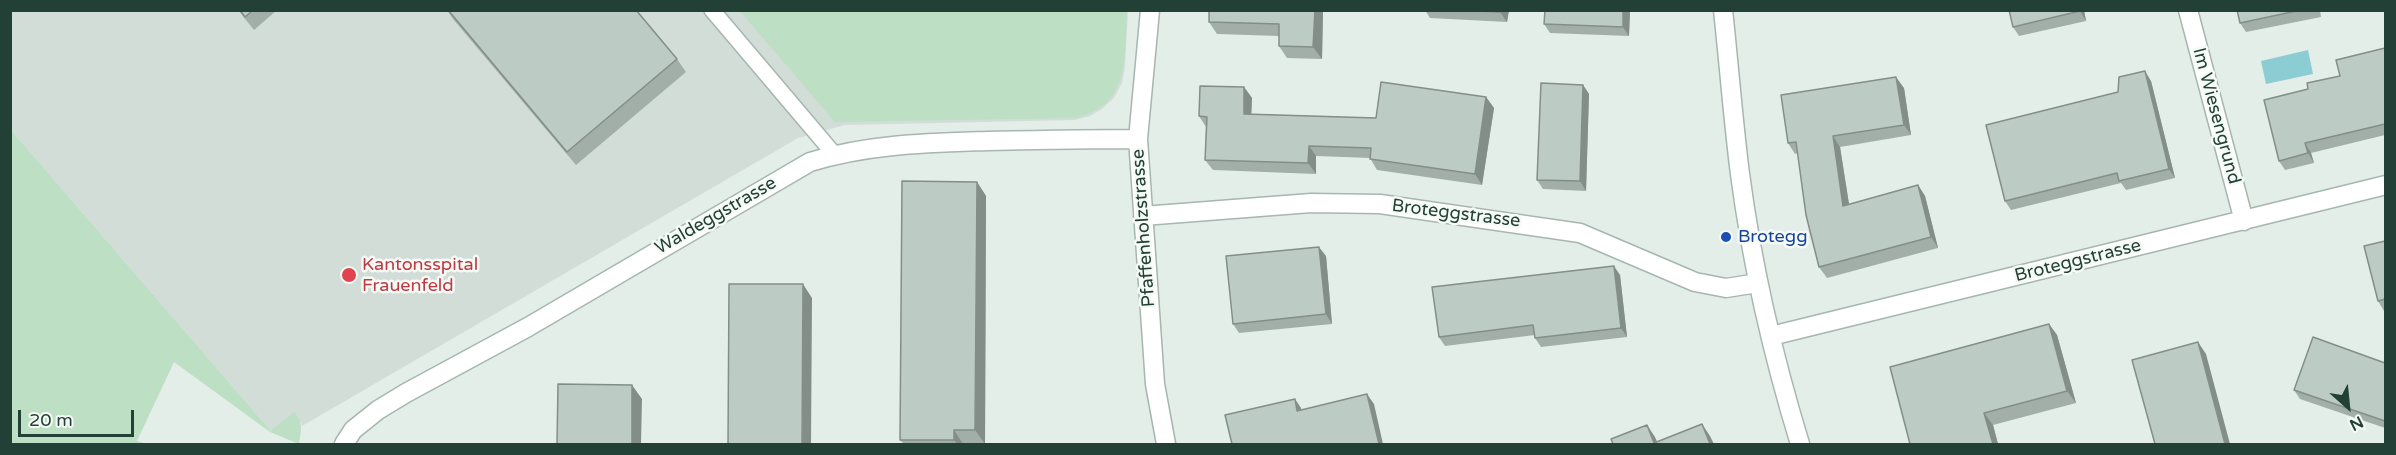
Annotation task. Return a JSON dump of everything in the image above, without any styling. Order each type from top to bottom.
[{"type":"street","name":"Pfaffenholzstrasse","points":[[1150,10],[1138,139],[1155,384],[1166,444]]},
{"type":"street","points":[[1723,10],[1740,173],[1758,283],[1800,444]]},
{"type":"street","name":"Im Wiesengrund","points":[[2188,10],[2244,220]]},
{"type":"street","name":"Waldeggstrasse","points":[[344,444],[353,430],[378,410],[406,393],[528,327],[810,162],[834,154],[872,147],[919,143],[1138,139]]},
{"type":"street","name":"Broteggstrasse","points":[[1770,336],[2385,184]]},
{"type":"street","name":"Broteggstrasse","points":[[1143,216],[1311,203],[1380,204],[1580,232],[1695,282],[1726,288],[1758,283]]},
{"type":"lane","points":[[712,10],[834,154]]},
{"type":"shaded area","name":"Kantonsspital Frauenfeld","points":[[10,11],[1128,11],[1122,83],[1114,98],[1090,116],[1075,120],[845,125],[798,138],[302,426],[301,422],[271,431],[11,130]]},
{"type":"green space","points":[[740,11],[1127,11],[1124,62],[1115,91],[1106,103],[1093,112],[1075,118],[835,122]]},
{"type":"green space","points":[[11,130],[271,431],[294,412],[301,424],[299,444],[270,432],[174,362],[137,441],[147,444],[11,444]]},
{"type":"water","points":[[2308,50],[2313,74],[2266,84],[2261,61]]},
{"type":"building","points":[[240,10],[253,10],[245,17]]},
{"type":"building","points":[[448,10],[636,10],[677,59],[567,152]]},
{"type":"building","points":[[1209,10],[1315,10],[1313,47],[1279,46],[1279,24],[1209,22]]},
{"type":"building","points":[[1455,10],[1501,10],[1500,12]]},
{"type":"building","points":[[1545,10],[1623,10],[1623,27],[1544,24]]},
{"type":"building","points":[[2009,10],[2080,10],[2080,11],[2013,27]]},
{"type":"building","points":[[2237,10],[2301,10],[2240,23]]},
{"type":"building","points":[[2385,48],[2385,124],[2305,143],[2308,153],[2279,161],[2264,100],[2308,89],[2307,83],[2340,76],[2336,60]]},
{"type":"building","points":[[2145,71],[2169,169],[2119,181],[2117,173],[2005,201],[1986,125],[2118,92],[2119,77]]},
{"type":"building","points":[[1896,77],[1904,125],[1833,136],[1843,206],[1918,185],[1931,237],[1819,267],[1806,215],[1796,142],[1788,143],[1781,95]]},
{"type":"building","points":[[1381,82],[1486,97],[1475,174],[1370,159],[1371,148],[1309,146],[1308,163],[1205,160],[1207,117],[1199,116],[1200,86],[1244,87],[1244,114],[1376,118]]},
{"type":"building","points":[[1541,83],[1583,85],[1580,181],[1537,180]]},
{"type":"building","points":[[902,181],[977,182],[975,430],[954,430],[954,440],[900,440]]},
{"type":"building","points":[[2385,241],[2385,299],[2378,301],[2364,246]]},
{"type":"building","points":[[1319,247],[1326,314],[1233,324],[1226,256]]},
{"type":"building","points":[[1614,266],[1621,328],[1535,338],[1533,325],[1439,337],[1432,287]]},
{"type":"building","points":[[729,284],[803,284],[802,444],[728,444]]},
{"type":"building","points":[[2049,324],[2067,391],[1984,413],[1993,444],[1910,444],[1890,367]]},
{"type":"building","points":[[2313,337],[2385,363],[2385,421],[2294,390]]},
{"type":"building","points":[[2198,342],[2225,444],[2155,444],[2132,360]]},
{"type":"building","points":[[558,384],[632,385],[632,444],[557,444]]},
{"type":"building","points":[[1367,394],[1379,444],[1232,444],[1225,415],[1295,399],[1297,411]]},
{"type":"building","points":[[1702,424],[1710,444],[1613,444],[1611,439],[1647,425],[1654,443]]},
{"type":"place","name":"Brotegg","points":[[1726,237]]},
{"type":"place","name":"Kantonsspital Frauenfeld","points":[[349,275]]}]
